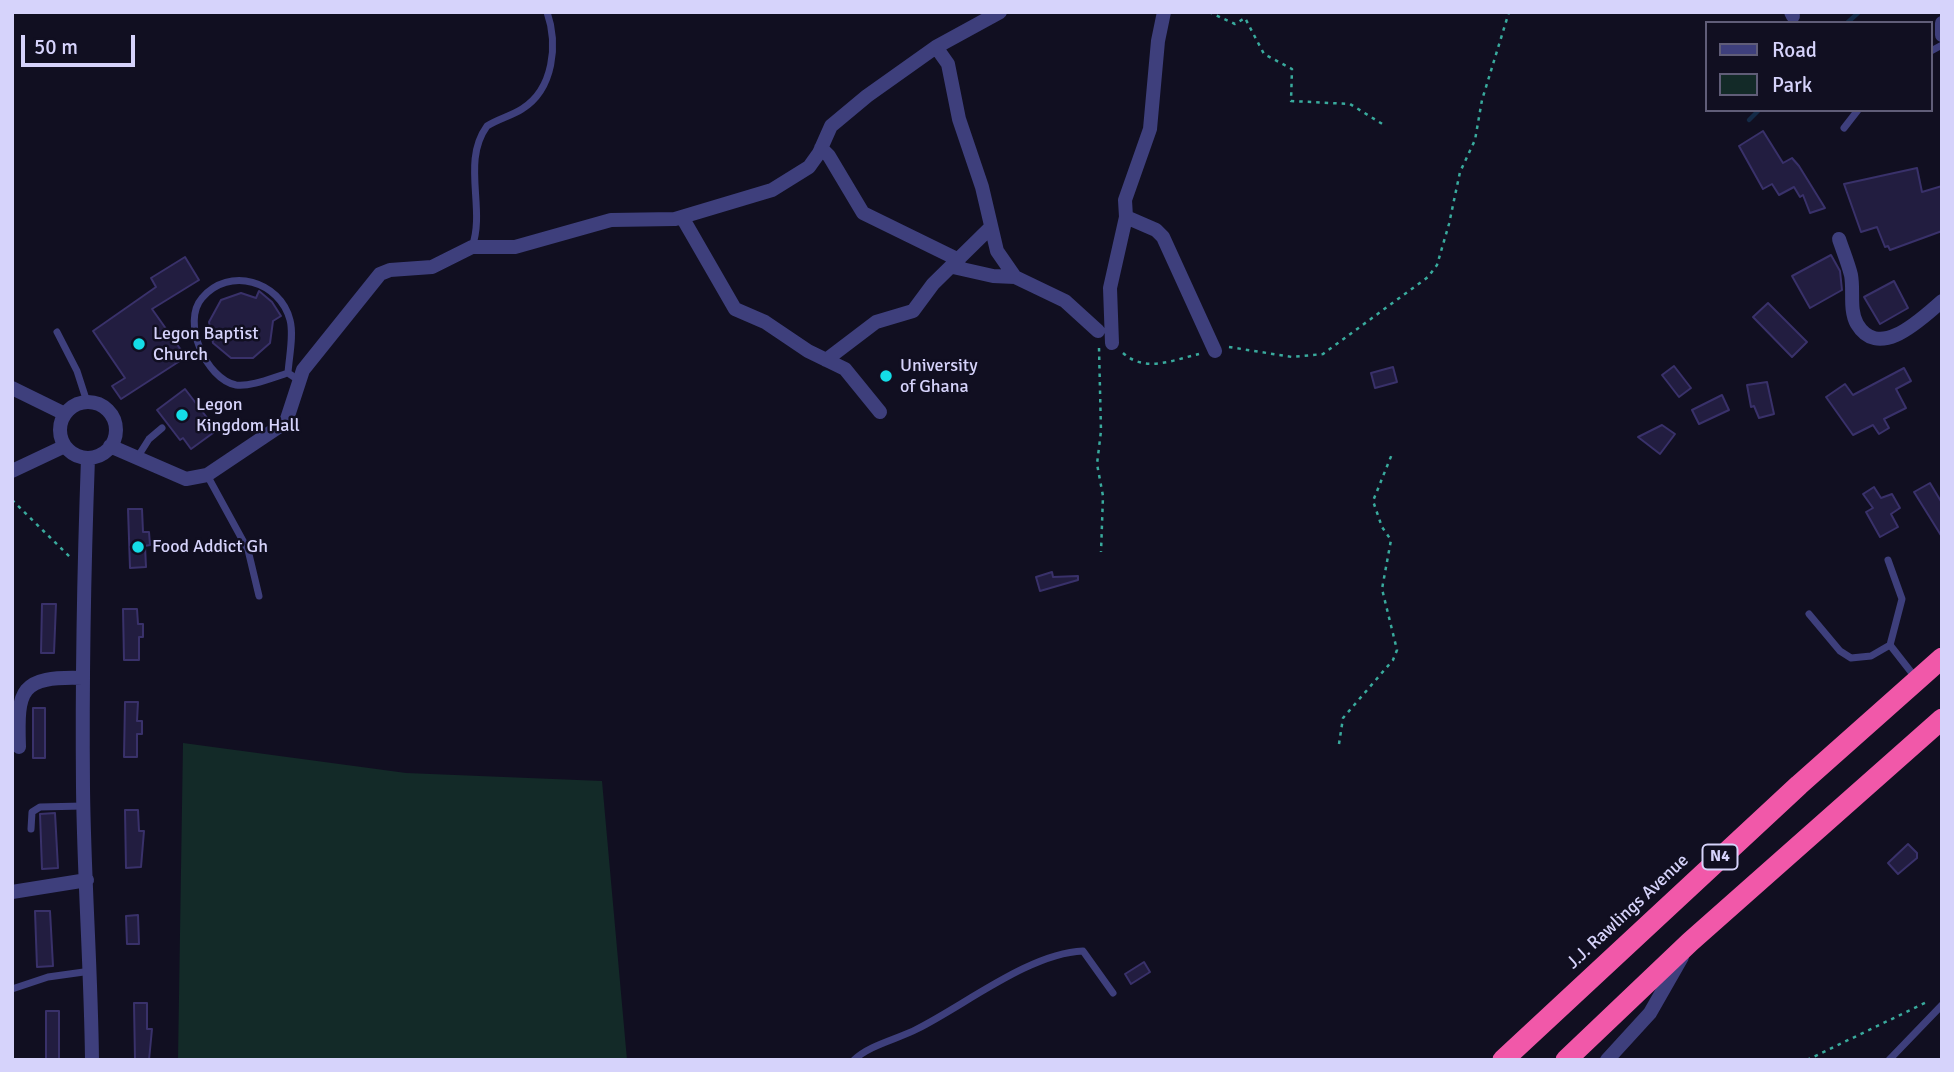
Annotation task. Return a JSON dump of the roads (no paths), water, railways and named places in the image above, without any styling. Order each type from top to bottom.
[{"type":"highway","name":"J.J. Rawlings Avenue","points":[[1503,1060],[1789,794],[1942,658]]},
{"type":"highway","name":"N4","points":[[1566,1060],[1690,942],[1942,719]]},
{"type":"street","points":[[110,446],[186,479],[207,475],[286,422],[294,377],[380,274],[390,270],[432,267],[472,247],[515,247],[611,219],[682,217],[772,190],[808,167],[837,119],[936,47],[1000,12]]},
{"type":"street","points":[[1112,343],[1110,288],[1126,217],[1125,200],[1150,128],[1158,41],[1164,12]]},
{"type":"street","points":[[1942,23],[1942,35]]},
{"type":"street","points":[[936,47],[948,64],[959,119],[982,187],[997,251],[1015,277]]},
{"type":"street","points":[[821,148],[829,156],[863,212],[956,263],[993,276],[1015,277],[1065,301],[1098,331]]},
{"type":"street","points":[[682,217],[735,309],[765,322],[850,372],[880,412]]},
{"type":"street","points":[[1126,217],[1156,230],[1163,237],[1215,351]]},
{"type":"street","points":[[826,360],[876,322],[913,311],[933,284],[990,228]]},
{"type":"street","points":[[1839,239],[1851,277],[1856,323],[1866,334],[1886,340],[1918,321],[1942,301]]},
{"type":"street","points":[[12,388],[65,414]]},
{"type":"street","points":[[87,402],[104,407],[114,421],[116,430],[110,446],[97,456],[88,458],[79,457],[65,446],[60,430],[65,414],[71,408],[87,402]]},
{"type":"street","points":[[12,471],[65,446]]},
{"type":"street","points":[[88,458],[83,677],[92,1060]]},
{"type":"street","points":[[19,747],[19,699],[25,689],[44,680],[83,677]]},
{"type":"street","points":[[12,892],[87,880]]},
{"type":"street","points":[[1606,1060],[1650,1013],[1690,942]]},
{"type":"lane","points":[[472,247],[478,230],[475,155],[487,126],[523,109],[544,79],[550,67],[554,38],[547,12]]},
{"type":"lane","points":[[1844,128],[1856,112]]},
{"type":"lane","points":[[233,279],[254,281],[283,303],[291,322],[294,377],[239,386],[227,382],[204,359],[194,330],[194,311],[203,296],[233,279]]},
{"type":"lane","points":[[57,332],[77,371],[87,402]]},
{"type":"lane","points":[[137,458],[149,439],[162,428]]},
{"type":"lane","points":[[207,475],[248,550],[259,596]]},
{"type":"lane","points":[[1809,614],[1850,658],[1871,656],[1889,645],[1902,598],[1888,560]]},
{"type":"lane","points":[[1889,645],[1917,680]]},
{"type":"lane","points":[[31,829],[32,812],[40,807],[84,806]]},
{"type":"lane","points":[[854,1060],[867,1051],[919,1028],[1010,975],[1057,955],[1083,951],[1114,993]]},
{"type":"lane","points":[[12,989],[48,977],[91,971]]},
{"type":"lane","points":[[1889,1060],[1942,1005]]},
{"type":"waterway","points":[[1849,21],[1859,12]]},
{"type":"waterway","points":[[1749,120],[1757,112]]},
{"type":"place","name":"Legon Baptist Church","points":[[139,344]]},
{"type":"place","name":"University of Ghana","points":[[886,376]]},
{"type":"place","name":"Legon Kingdom Hall","points":[[182,415]]},
{"type":"place","name":"Food Addict Gh","points":[[138,547]]}]
